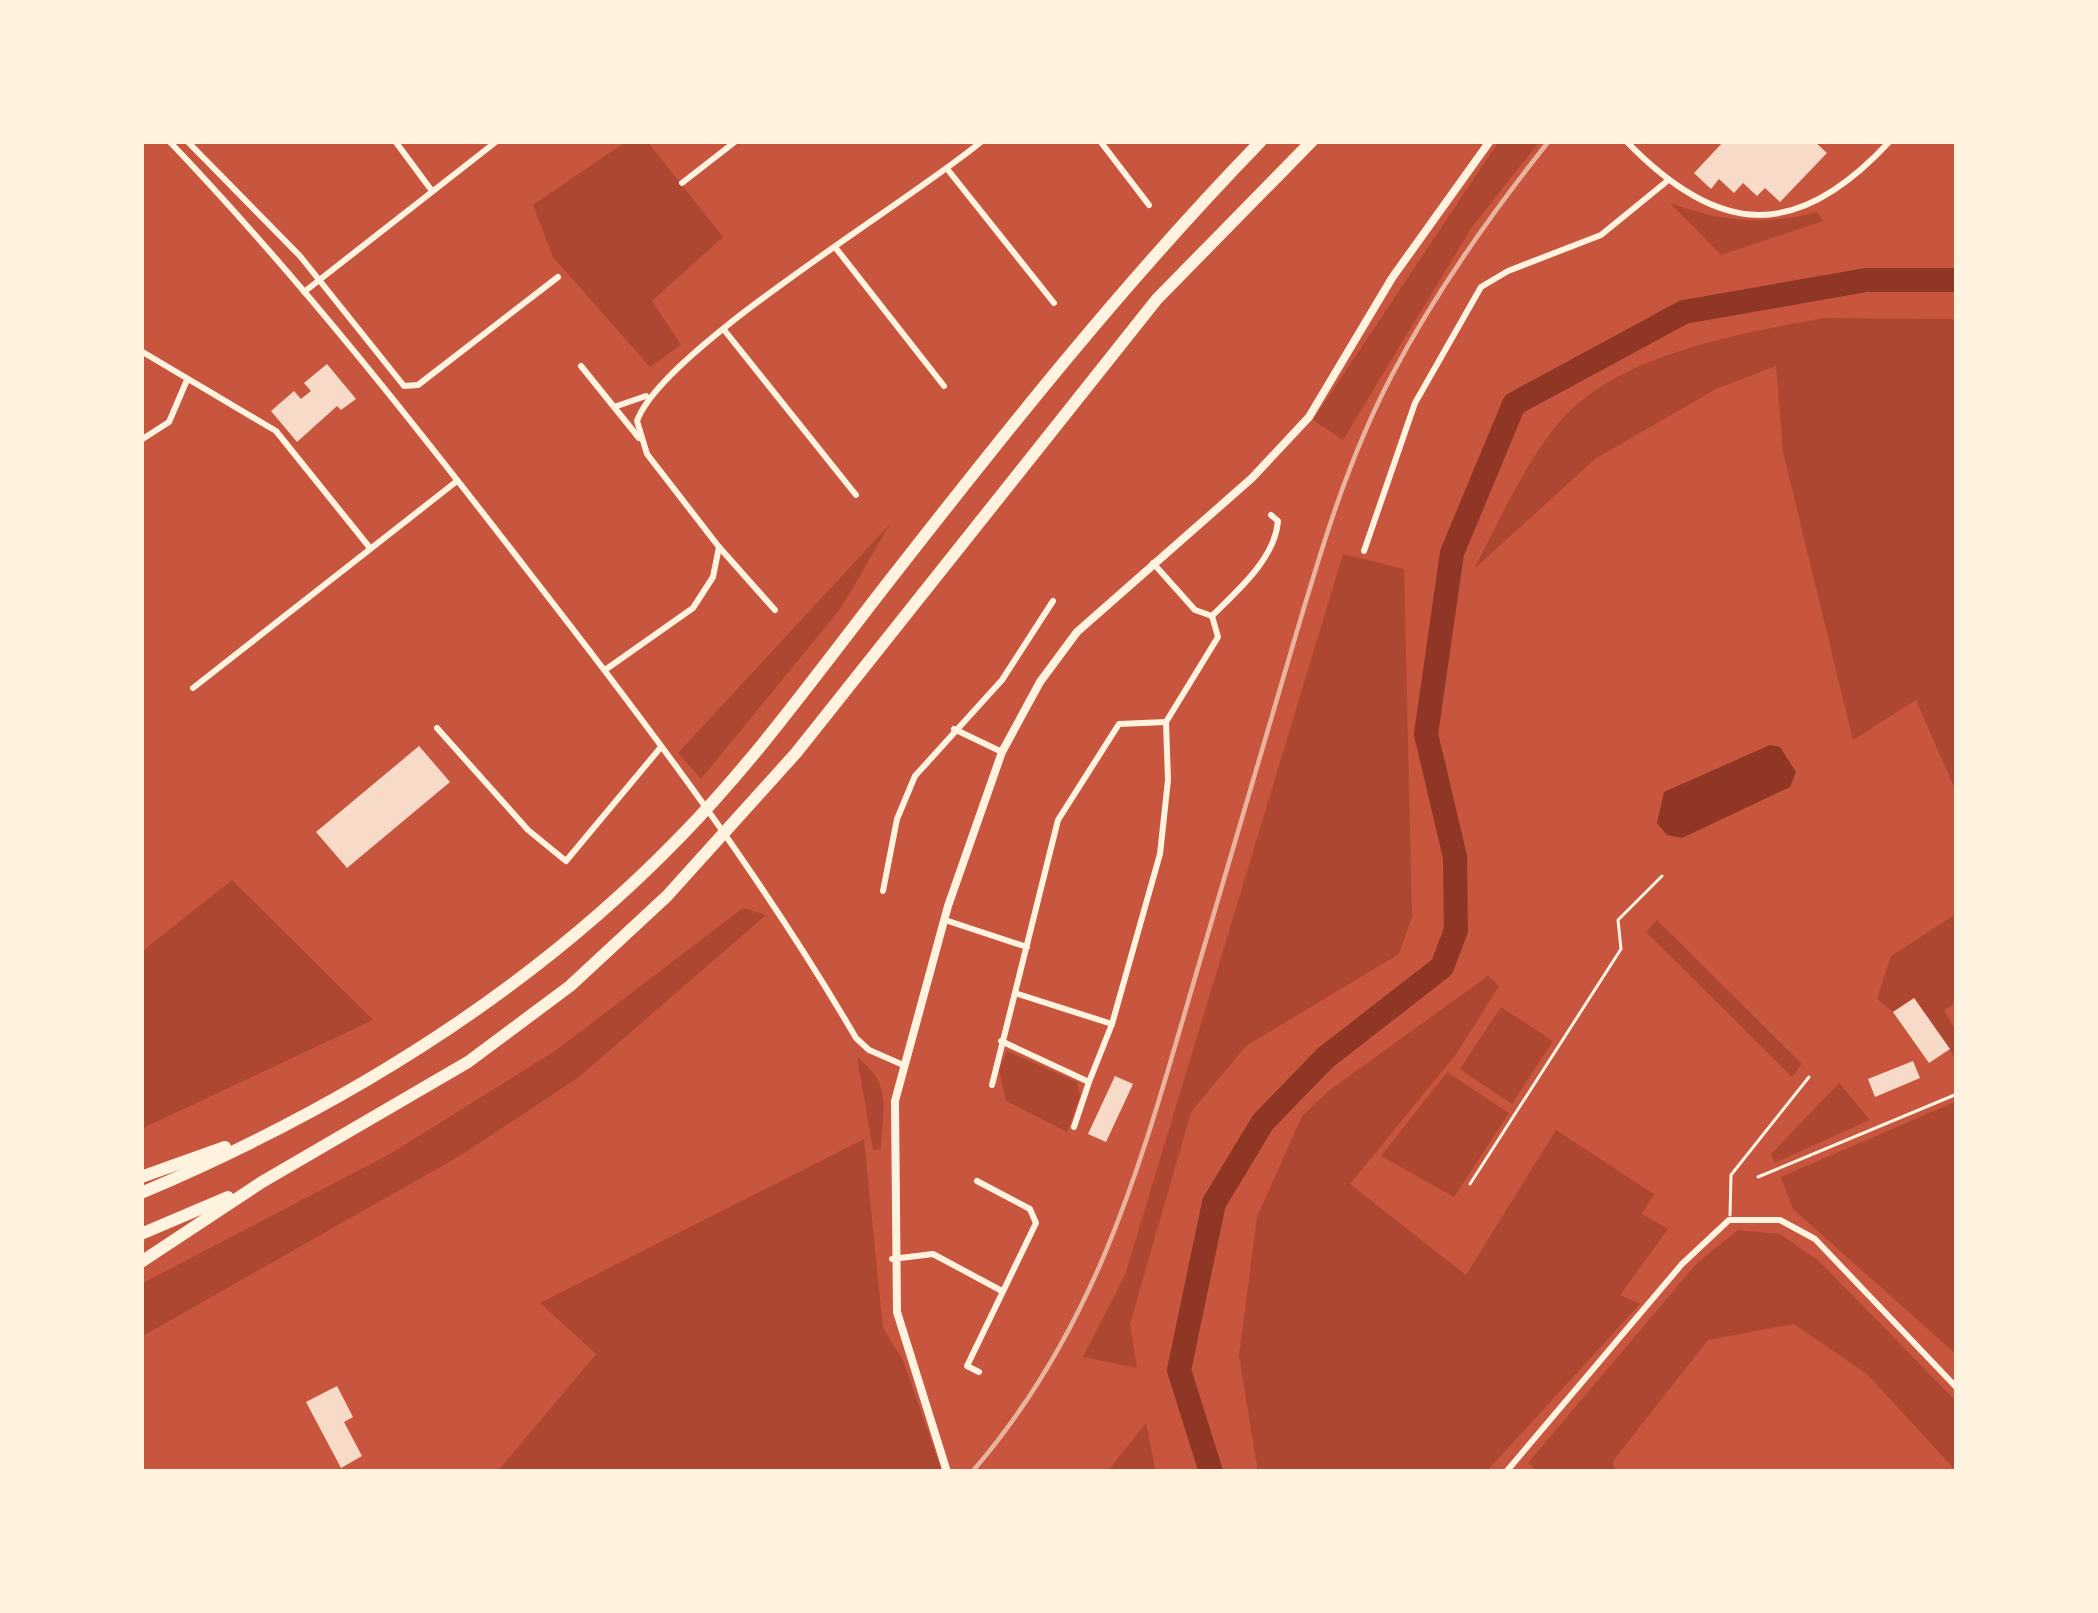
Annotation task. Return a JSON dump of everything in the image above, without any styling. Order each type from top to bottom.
[{"type":"highway","points":[[141,1193],[397,1064],[502,994],[679,839],[729,784],[1074,346],[1261,141]]},
{"type":"highway","points":[[141,1262],[262,1182],[468,1062],[570,986],[749,806],[1123,340],[1312,141]]},
{"type":"highway","points":[[141,1177],[271,1131]]},
{"type":"highway","points":[[141,1234],[262,1182]]},
{"type":"street","points":[[169,141],[304,292],[604,671],[764,888],[856,1038],[869,1051],[901,1064]]},
{"type":"street","points":[[188,141],[318,281],[404,386],[418,385],[557,278]]},
{"type":"street","points":[[395,141],[432,191]]},
{"type":"street","points":[[304,292],[497,141]]},
{"type":"street","points":[[682,183],[736,141]]},
{"type":"street","points":[[614,407],[649,395],[835,247],[948,170],[982,141]]},
{"type":"street","points":[[1100,141],[1149,205]]},
{"type":"street","points":[[947,1472],[903,1341],[892,1258],[894,1119],[901,1064],[1002,752],[1040,682],[1077,632],[1252,478],[1309,417],[1392,278],[1490,141]]},
{"type":"street","points":[[1626,141],[1666,182],[1727,210],[1763,217],[1794,214],[1863,167],[1890,141]]},
{"type":"street","points":[[948,170],[1054,303]]},
{"type":"street","points":[[1364,551],[1414,403],[1481,287],[1508,271],[1601,235],[1666,182]]},
{"type":"street","points":[[835,247],[944,386]]},
{"type":"street","points":[[725,331],[856,495]]},
{"type":"street","points":[[141,351],[276,431],[370,548]]},
{"type":"street","points":[[581,367],[719,547],[775,610]]},
{"type":"street","points":[[141,440],[169,422],[187,380]]},
{"type":"street","points":[[643,442],[637,421],[649,395]]},
{"type":"street","points":[[193,688],[458,481]]},
{"type":"street","points":[[1212,616],[1249,579],[1276,535],[1278,521],[1270,515]]},
{"type":"street","points":[[604,671],[693,608],[713,578],[719,547]]},
{"type":"street","points":[[1153,563],[1195,610],[1212,616]]},
{"type":"street","points":[[883,892],[906,793],[925,761],[1002,680],[1053,601]]},
{"type":"street","points":[[1074,1127],[1112,1024],[1160,854],[1168,780],[1166,722],[1212,654],[1218,637],[1212,616]]},
{"type":"street","points":[[992,1085],[1058,820],[1119,724],[1166,722]]},
{"type":"street","points":[[437,728],[528,830],[566,861],[661,747]]},
{"type":"street","points":[[955,729],[1002,752]]},
{"type":"street","points":[[944,920],[1027,947]]},
{"type":"street","points":[[1018,994],[1112,1024]]},
{"type":"street","points":[[1000,1041],[1089,1082]]},
{"type":"street","points":[[977,1181],[1030,1209],[1036,1223],[967,1366],[980,1372]]},
{"type":"street","points":[[1506,1472],[1682,1264],[1729,1220],[1780,1220],[1815,1239],[1957,1388]]},
{"type":"street","points":[[892,1258],[933,1254],[1002,1291]]},
{"type":"lane","points":[[1729,1220],[1731,1175],[1808,1077]]},
{"type":"lane","points":[[1758,1177],[1957,1094]]},
{"type":"path","points":[[1470,1184],[1621,949],[1618,920],[1662,876]]},
{"type":"shaded area","points":[[627,141],[647,141],[723,237],[652,301],[681,345],[650,367],[553,257],[533,205]]},
{"type":"shaded area","points":[[1499,141],[1540,141],[1472,227],[1343,440],[1313,420]]},
{"type":"shaded area","points":[[1670,203],[1725,218],[1779,219],[1817,212],[1823,221],[1721,255]]},
{"type":"shaded area","points":[[1824,318],[1957,319],[1957,794],[1916,700],[1853,740],[1783,452],[1776,366],[1716,389],[1595,459],[1474,569],[1532,460],[1581,401],[1610,381],[1680,351]]},
{"type":"shaded area","points":[[890,524],[841,608],[701,779],[678,753]]},
{"type":"shaded area","points":[[1343,554],[1404,569],[1412,917],[1399,954],[1246,1046],[1191,1112],[1130,1324],[1137,1368],[1083,1357],[1125,1275]]},
{"type":"shaded area","points":[[1770,745],[1780,747],[1796,772],[1790,787],[1682,838],[1667,835],[1657,823],[1664,792]]},
{"type":"shaded area","points":[[232,880],[373,1020],[141,1129],[141,952]]},
{"type":"shaded area","points":[[743,908],[766,915],[579,1077],[463,1154],[141,1337],[141,1284],[390,1154],[555,1051]]},
{"type":"shaded area","points":[[1956,914],[1957,1002],[1944,1010],[1957,1033],[1957,1061],[1915,998],[1893,1012],[1877,999],[1891,956]]},
{"type":"shaded area","points":[[1657,920],[1802,1064],[1792,1077],[1646,932]]},
{"type":"shaded area","points":[[1488,976],[1499,986],[1457,1053],[1350,1184],[1466,1275],[1556,1130],[1654,1194],[1642,1214],[1668,1229],[1620,1295],[1640,1304],[1486,1472],[1258,1472],[1239,1356],[1257,1217],[1302,1116],[1331,1089]]},
{"type":"shaded area","points":[[1501,1007],[1553,1041],[1512,1104],[1460,1069]]},
{"type":"shaded area","points":[[1007,1051],[1077,1082],[1080,1096],[1067,1132],[1006,1101],[999,1070]]},
{"type":"shaded area","points":[[857,1057],[881,1087],[881,1149],[873,1150]]},
{"type":"shaded area","points":[[1447,1072],[1509,1113],[1454,1197],[1381,1156]]},
{"type":"shaded area","points":[[1839,1083],[1870,1120],[1774,1163],[1771,1154]]},
{"type":"shaded area","points":[[1957,1101],[1957,1355],[1793,1209],[1781,1177]]},
{"type":"shaded area","points":[[864,1139],[883,1328],[903,1360],[942,1472],[497,1472],[596,1354],[540,1303]]},
{"type":"shaded area","points":[[1738,1230],[1780,1234],[1819,1261],[1957,1402],[1957,1472],[1867,1374],[1794,1324],[1708,1340],[1613,1461],[1615,1472],[1538,1472],[1528,1463],[1697,1263]]},
{"type":"shaded area","points":[[1146,1423],[1156,1472],[1107,1472]]},
{"type":"building","points":[[1724,141],[1814,141],[1827,153],[1780,202],[1765,188],[1757,196],[1743,183],[1734,193],[1719,179],[1711,189],[1694,173]]},
{"type":"building","points":[[327,364],[356,399],[341,410],[337,406],[297,442],[271,411],[294,391],[301,399],[311,391],[304,383]]},
{"type":"building","points":[[419,746],[450,782],[347,868],[316,832]]},
{"type":"building","points":[[1914,998],[1950,1049],[1929,1063],[1893,1012]]},
{"type":"building","points":[[1913,1061],[1920,1078],[1875,1097],[1868,1079]]},
{"type":"building","points":[[1115,1076],[1133,1084],[1106,1142],[1088,1134]]},
{"type":"building","points":[[337,1386],[353,1417],[344,1422],[362,1456],[341,1468],[306,1402]]},
{"type":"waterway","points":[[1211,1472],[1179,1370],[1214,1203],[1263,1122],[1325,1058],[1442,967],[1456,930],[1455,857],[1426,734],[1452,553],[1514,404],[1684,312],[1866,280],[1957,280]]},
{"type":"railway","points":[[972,1472],[1054,1357],[1113,1235],[1157,1106],[1320,554],[1359,445],[1392,375],[1445,284],[1549,141]]}]
